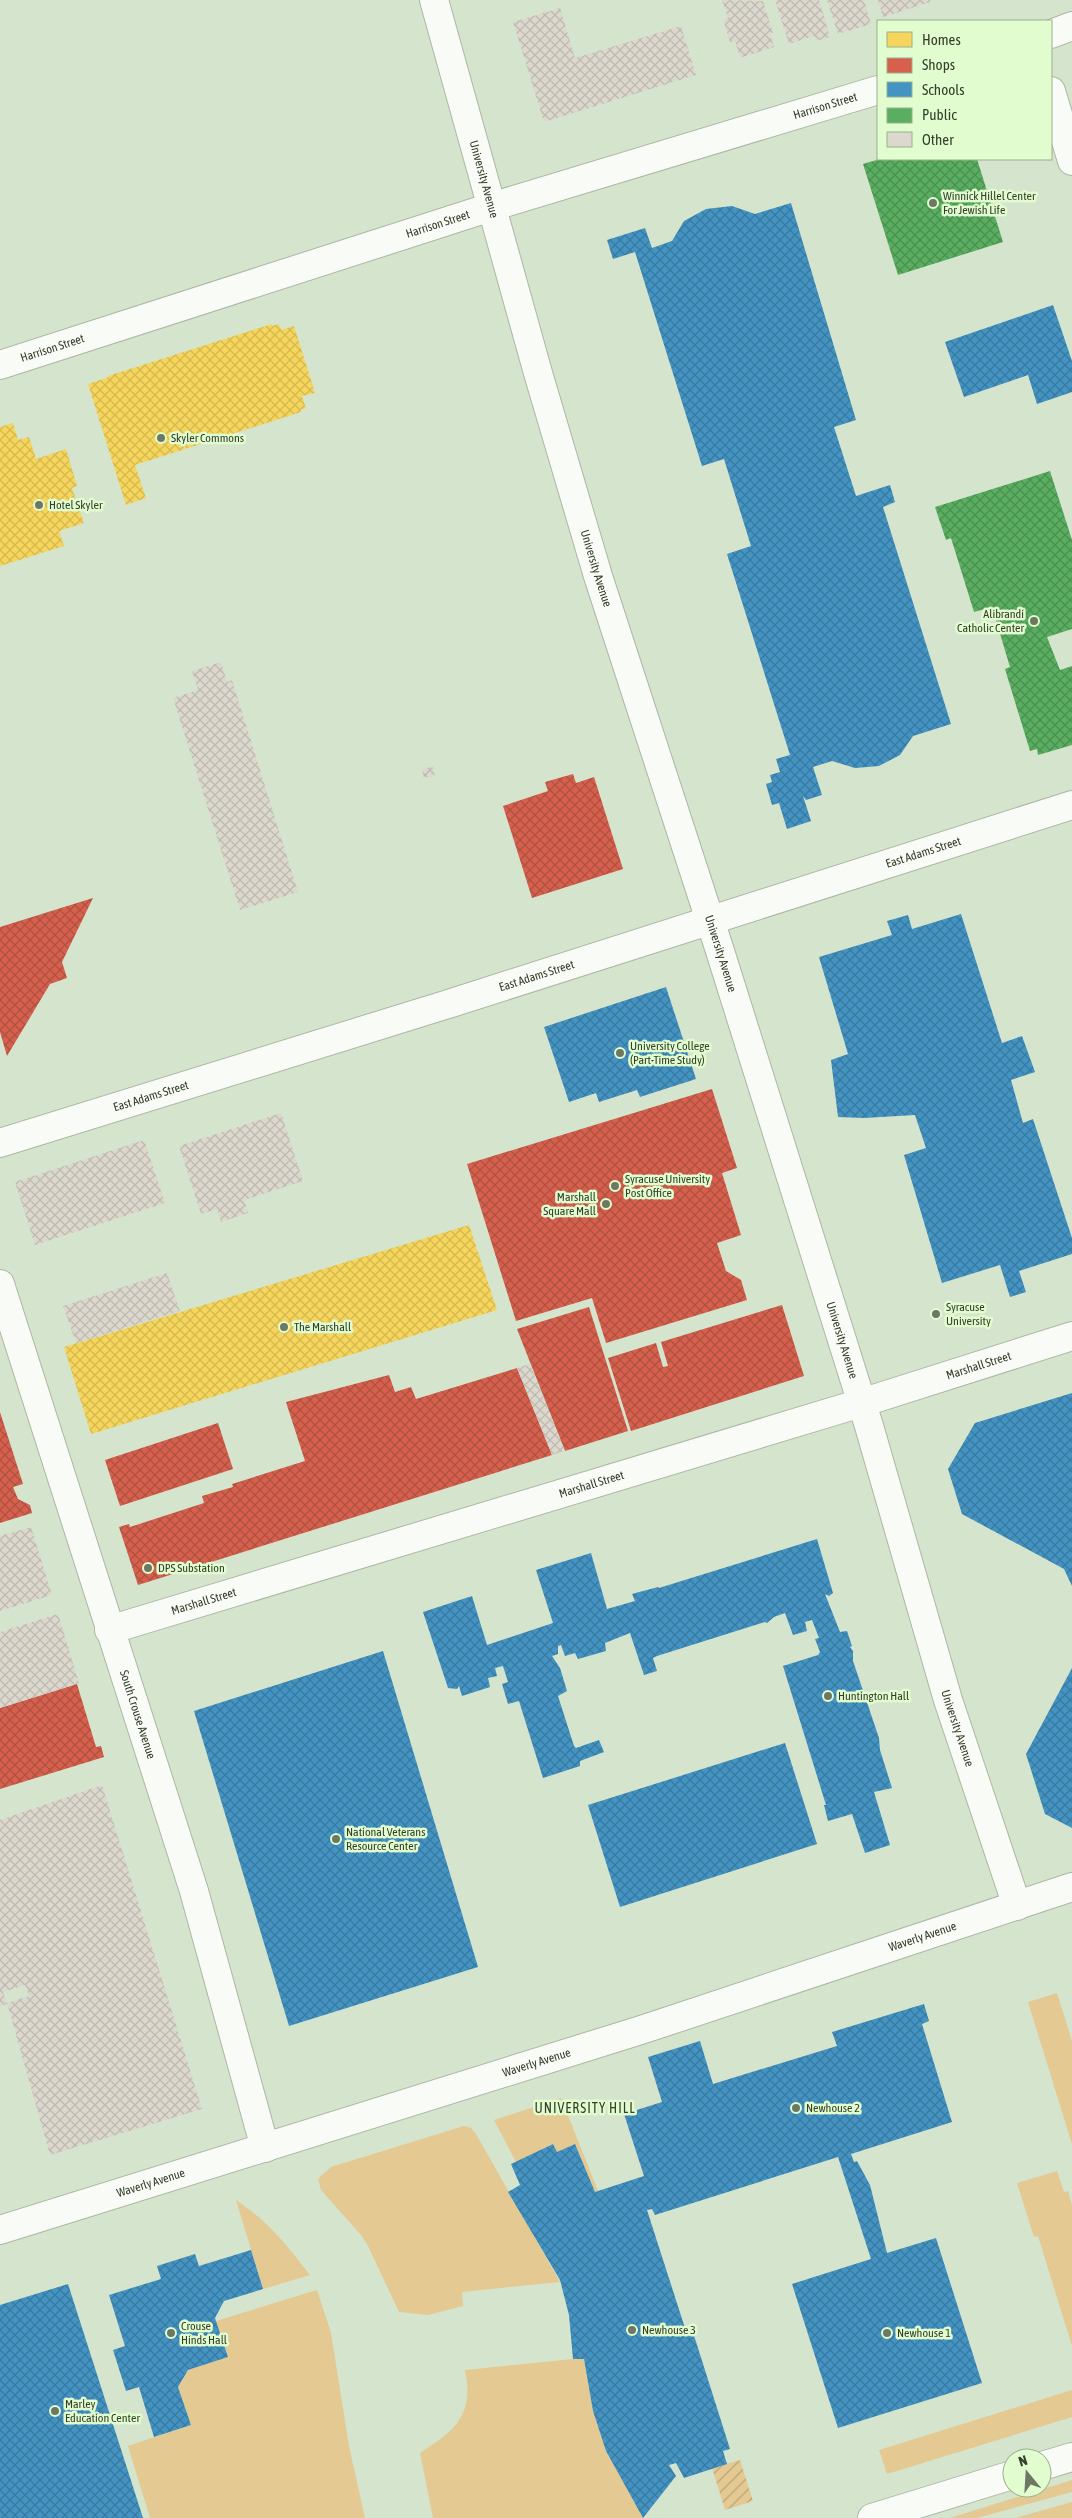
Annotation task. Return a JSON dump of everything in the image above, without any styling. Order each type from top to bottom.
[{"type":"street","name":"University Avenue","points":[[434,0],[491,207],[598,576],[710,920],[862,1402],[948,1700],[1017,1906]]},
{"type":"street","points":[[1052,34],[1072,26]]},
{"type":"street","name":"Harrison Street","points":[[0,365],[491,207],[877,90]]},
{"type":"street","points":[[1052,94],[1072,161]]},
{"type":"street","name":"East Adams Street","points":[[0,1143],[1072,805]]},
{"type":"street","name":"South Crouse Avenue","points":[[0,1284],[109,1630],[194,1891],[265,2148]]},
{"type":"street","name":"Marshall Street","points":[[109,1630],[862,1402],[1072,1336]]},
{"type":"street","name":"Waverly Avenue","points":[[0,2230],[641,2030],[1072,1887]]},
{"type":"street","points":[[1052,2463],[1072,2457]]},
{"type":"street","points":[[872,2518],[1002,2478]]},
{"type":"shaded area","points":[[1057,1993],[1072,2041],[1072,2144],[1028,2002]]},
{"type":"shaded area","points":[[561,2098],[598,2191],[595,2192],[575,2144],[557,2152],[553,2144],[516,2162],[494,2120]]},
{"type":"shaded area","points":[[464,2126],[471,2128],[476,2134],[560,2282],[462,2292],[463,2306],[428,2315],[399,2312],[368,2246],[361,2235],[321,2190],[318,2179],[331,2167]]},
{"type":"shaded area","points":[[1057,2171],[1064,2192],[1068,2191],[1072,2205],[1072,2346],[1038,2236],[1034,2237],[1017,2183]]},
{"type":"shaded area","points":[[236,2200],[276,2234],[310,2275],[263,2289]]},
{"type":"shaded area","points":[[317,2290],[331,2333],[349,2446],[365,2518],[150,2518],[128,2446],[191,2425],[178,2387],[188,2370],[228,2357],[216,2321]]},
{"type":"shaded area","points":[[584,2359],[593,2411],[606,2451],[643,2518],[433,2518],[420,2453],[443,2437],[459,2420],[467,2399],[465,2370]]},
{"type":"shaded area","points":[[1072,2390],[1072,2417],[887,2474],[879,2450]]},
{"type":"shaded area","points":[[740,2460],[753,2501],[725,2510],[712,2468]]},
{"type":"shaded area","points":[[1072,2480],[1072,2492],[1052,2497],[1052,2486]]},
{"type":"shaded area","points":[[1014,2498],[1050,2498],[977,2518],[950,2518]]},
{"type":"shaded area","points":[[1072,2502],[1072,2518],[1015,2518]]},
{"type":"building: Homes","name":"Skyler Commons","points":[[272,324],[272,326],[279,324],[281,330],[294,326],[315,393],[302,396],[306,408],[300,410],[301,412],[135,465],[146,498],[126,505],[88,384]]},
{"type":"building: Homes","name":"Hotel Skyler","points":[[13,423],[18,440],[29,437],[36,459],[66,449],[77,486],[72,488],[84,523],[59,531],[64,546],[0,566],[0,427]]},
{"type":"building: Homes","name":"The Marshall","points":[[469,1225],[497,1310],[91,1434],[64,1347]]},
{"type":"building: Shops","points":[[573,774],[576,783],[594,777],[623,869],[532,898],[503,806],[548,791],[545,782]]},
{"type":"building: Shops","points":[[93,898],[62,962],[67,978],[50,984],[7,1056],[0,1032],[0,927]]},
{"type":"building: Shops","name":"Marshall Square Mall","points":[[712,1089],[737,1168],[722,1173],[741,1235],[717,1243],[726,1271],[741,1280],[747,1300],[606,1343],[592,1298],[516,1321],[467,1164]]},
{"type":"building: Shops","points":[[782,1305],[804,1376],[631,1431],[608,1358],[656,1343],[663,1367],[668,1366],[661,1342]]},
{"type":"building: Shops","points":[[589,1307],[628,1431],[565,1451],[517,1329]]},
{"type":"building: Shops","points":[[517,1368],[552,1455],[138,1585],[119,1527],[129,1524],[130,1527],[204,1503],[202,1496],[233,1487],[232,1484],[305,1461],[286,1402],[389,1375],[395,1392],[411,1387],[416,1399]]},
{"type":"building: Shops","points":[[0,1412],[23,1484],[13,1487],[18,1499],[30,1505],[32,1513],[0,1523]]},
{"type":"building: Shops","points":[[218,1423],[233,1469],[120,1506],[105,1460]]},
{"type":"building: Shops","points":[[77,1684],[96,1747],[101,1746],[104,1757],[0,1789],[0,1708]]},
{"type":"building: Schools","points":[[791,203],[856,420],[834,427],[856,496],[890,485],[895,502],[883,507],[951,724],[913,736],[900,755],[879,766],[855,768],[832,761],[813,767],[822,795],[806,800],[803,796],[811,821],[787,829],[779,803],[772,805],[766,784],[772,782],[770,775],[780,772],[776,759],[790,755],[727,554],[751,546],[724,459],[702,466],[635,252],[613,259],[607,240],[645,228],[652,248],[672,241],[684,221],[706,209],[732,206],[755,214]]},
{"type":"building: Schools","points":[[1053,305],[1072,361],[1072,392],[1037,404],[1028,375],[964,397],[945,342]]},
{"type":"building: Schools","points":[[961,914],[1002,1043],[1022,1036],[1035,1072],[1011,1080],[1023,1123],[1033,1119],[1072,1238],[1072,1254],[1019,1271],[1026,1292],[1010,1297],[1000,1265],[942,1283],[904,1155],[926,1148],[915,1115],[864,1118],[838,1117],[831,1060],[848,1054],[819,957],[892,935],[887,921],[908,915],[912,929]]},
{"type":"building: Schools","name":"University College (Part-Time Study)","points":[[666,987],[696,1079],[640,1097],[637,1090],[599,1102],[596,1093],[569,1102],[544,1027]]},
{"type":"building: Schools","points":[[1072,1393],[1072,1586],[1064,1569],[962,1514],[948,1469],[975,1423]]},
{"type":"building: Schools","name":"Huntington Hall","points":[[817,1539],[833,1593],[829,1596],[825,1594],[840,1632],[847,1631],[852,1646],[850,1647],[853,1651],[853,1661],[879,1738],[880,1750],[892,1788],[874,1792],[890,1845],[865,1853],[852,1814],[828,1821],[824,1805],[826,1805],[783,1666],[818,1655],[820,1652],[815,1639],[819,1638],[812,1620],[805,1622],[807,1631],[793,1635],[785,1613],[774,1617],[767,1623],[765,1622],[657,1656],[653,1658],[657,1671],[644,1675],[630,1633],[605,1643],[606,1651],[578,1659],[575,1653],[565,1656],[561,1645],[558,1646],[558,1654],[552,1656],[560,1668],[567,1691],[558,1696],[574,1746],[576,1748],[599,1740],[604,1752],[580,1761],[580,1766],[543,1778],[519,1701],[508,1704],[502,1684],[508,1682],[503,1666],[495,1668],[497,1676],[488,1678],[490,1687],[462,1696],[459,1686],[457,1689],[448,1688],[423,1612],[472,1596],[487,1645],[553,1623],[536,1570],[591,1553],[607,1609],[635,1601],[632,1594],[659,1588]]},
{"type":"building: Schools","name":"National Veterans Resource Center","points":[[383,1651],[478,1967],[289,2026],[194,1711]]},
{"type":"building: Schools","points":[[1072,1668],[1072,1828],[1045,1814],[1026,1754]]},
{"type":"building: Schools","points":[[785,1743],[817,1844],[620,1907],[588,1805]]},
{"type":"building: Schools","points":[[924,2004],[929,2021],[922,2024],[952,2122],[851,2154],[854,2162],[857,2161],[870,2185],[887,2253],[936,2238],[982,2383],[838,2428],[792,2284],[871,2259],[838,2157],[655,2215],[652,2209],[647,2210],[685,2328],[691,2326],[730,2449],[723,2451],[727,2464],[684,2478],[676,2463],[669,2465],[676,2476],[643,2518],[606,2451],[593,2411],[584,2359],[573,2359],[569,2315],[560,2280],[508,2192],[520,2185],[511,2164],[553,2144],[557,2152],[575,2144],[595,2192],[644,2176],[624,2114],[662,2102],[648,2057],[700,2041],[713,2084],[837,2046],[832,2032]]},
{"type":"building: Schools","name":"Crouse Hinds Hall","points":[[251,2250],[263,2289],[224,2301],[215,2318],[228,2357],[188,2370],[178,2387],[191,2425],[154,2437],[139,2387],[126,2391],[113,2350],[125,2346],[109,2295],[161,2279],[157,2266],[195,2254],[199,2266]]},
{"type":"building: Schools","name":"Marley Education Center","points":[[68,2284],[143,2518],[0,2518],[0,2305]]},
{"type":"building: Public","name":"Winnick Hillel Center For Jewish Life","points":[[877,160],[977,160],[1003,242],[898,275],[863,164]]},
{"type":"building: Public","name":"Alibrandi Catholic Center","points":[[1050,471],[1072,540],[1072,629],[1047,637],[1060,670],[1072,666],[1072,745],[1038,755],[1037,749],[1030,751],[1005,669],[1010,667],[992,607],[974,612],[951,538],[946,540],[935,507]]},
{"type":"building: Other","points":[[722,0],[763,1],[773,33],[770,34],[774,47],[740,58],[735,41],[730,42],[723,19],[728,18]]},
{"type":"building: Other","points":[[775,0],[819,0],[830,37],[816,41],[814,36],[789,44]]},
{"type":"building: Other","points":[[827,0],[864,0],[871,24],[838,34]]},
{"type":"building: Other","points":[[878,0],[930,0],[930,2],[883,17]]},
{"type":"building: Other","points":[[560,8],[575,58],[681,26],[696,75],[544,122],[513,22]]},
{"type":"building: Other","points":[[221,662],[227,682],[232,680],[298,892],[240,910],[173,698],[198,690],[192,671]]},
{"type":"building: Other","points":[[432,766],[435,775],[424,778],[422,770]]},
{"type":"building: Other","points":[[281,1113],[303,1181],[244,1200],[248,1213],[221,1222],[217,1209],[201,1214],[179,1146]]},
{"type":"building: Other","points":[[144,1140],[165,1203],[35,1245],[15,1182]]},
{"type":"building: Other","points":[[167,1273],[180,1311],[76,1343],[63,1306]]},
{"type":"building: Other","points":[[530,1364],[565,1451],[552,1455],[517,1368]]},
{"type":"building: Other","points":[[31,1527],[52,1595],[0,1611],[0,1536]]},
{"type":"building: Other","points":[[58,1614],[79,1683],[0,1708],[0,1632]]},
{"type":"building: Other","points":[[102,1785],[202,2109],[50,2155],[7,2003],[29,1996],[25,1985],[3,1992],[7,2004],[0,2006],[0,1820]]},
{"type":"place","name":"Winnick Hillel Center For Jewish Life","points":[[933,203]]},
{"type":"place","name":"Skyler Commons","points":[[161,438]]},
{"type":"place","name":"Hotel Skyler","points":[[39,505]]},
{"type":"place","name":"Alibrandi Catholic Center","points":[[1034,621]]},
{"type":"place","name":"University College (Part-Time Study)","points":[[620,1053]]},
{"type":"place","name":"Syracuse University Post Office","points":[[615,1186]]},
{"type":"place","name":"Marshall Square Mall","points":[[606,1204]]},
{"type":"place","name":"Syracuse University","points":[[936,1314]]},
{"type":"place","name":"The Marshall","points":[[284,1327]]},
{"type":"place","name":"DPS Substation","points":[[148,1568]]},
{"type":"place","name":"Huntington Hall","points":[[828,1696]]},
{"type":"place","name":"National Veterans Resource Center","points":[[336,1839]]},
{"type":"place","name":"Newhouse 2","points":[[796,2108]]},
{"type":"place","name":"Newhouse 3","points":[[632,2330]]},
{"type":"place","name":"Crouse Hinds Hall","points":[[171,2333]]},
{"type":"place","name":"Newhouse 1","points":[[887,2333]]},
{"type":"place","name":"Marley Education Center","points":[[55,2411]]},
{"type":"district","name":"UNIVERSITY HILL","points":[[585,2108]]}]
